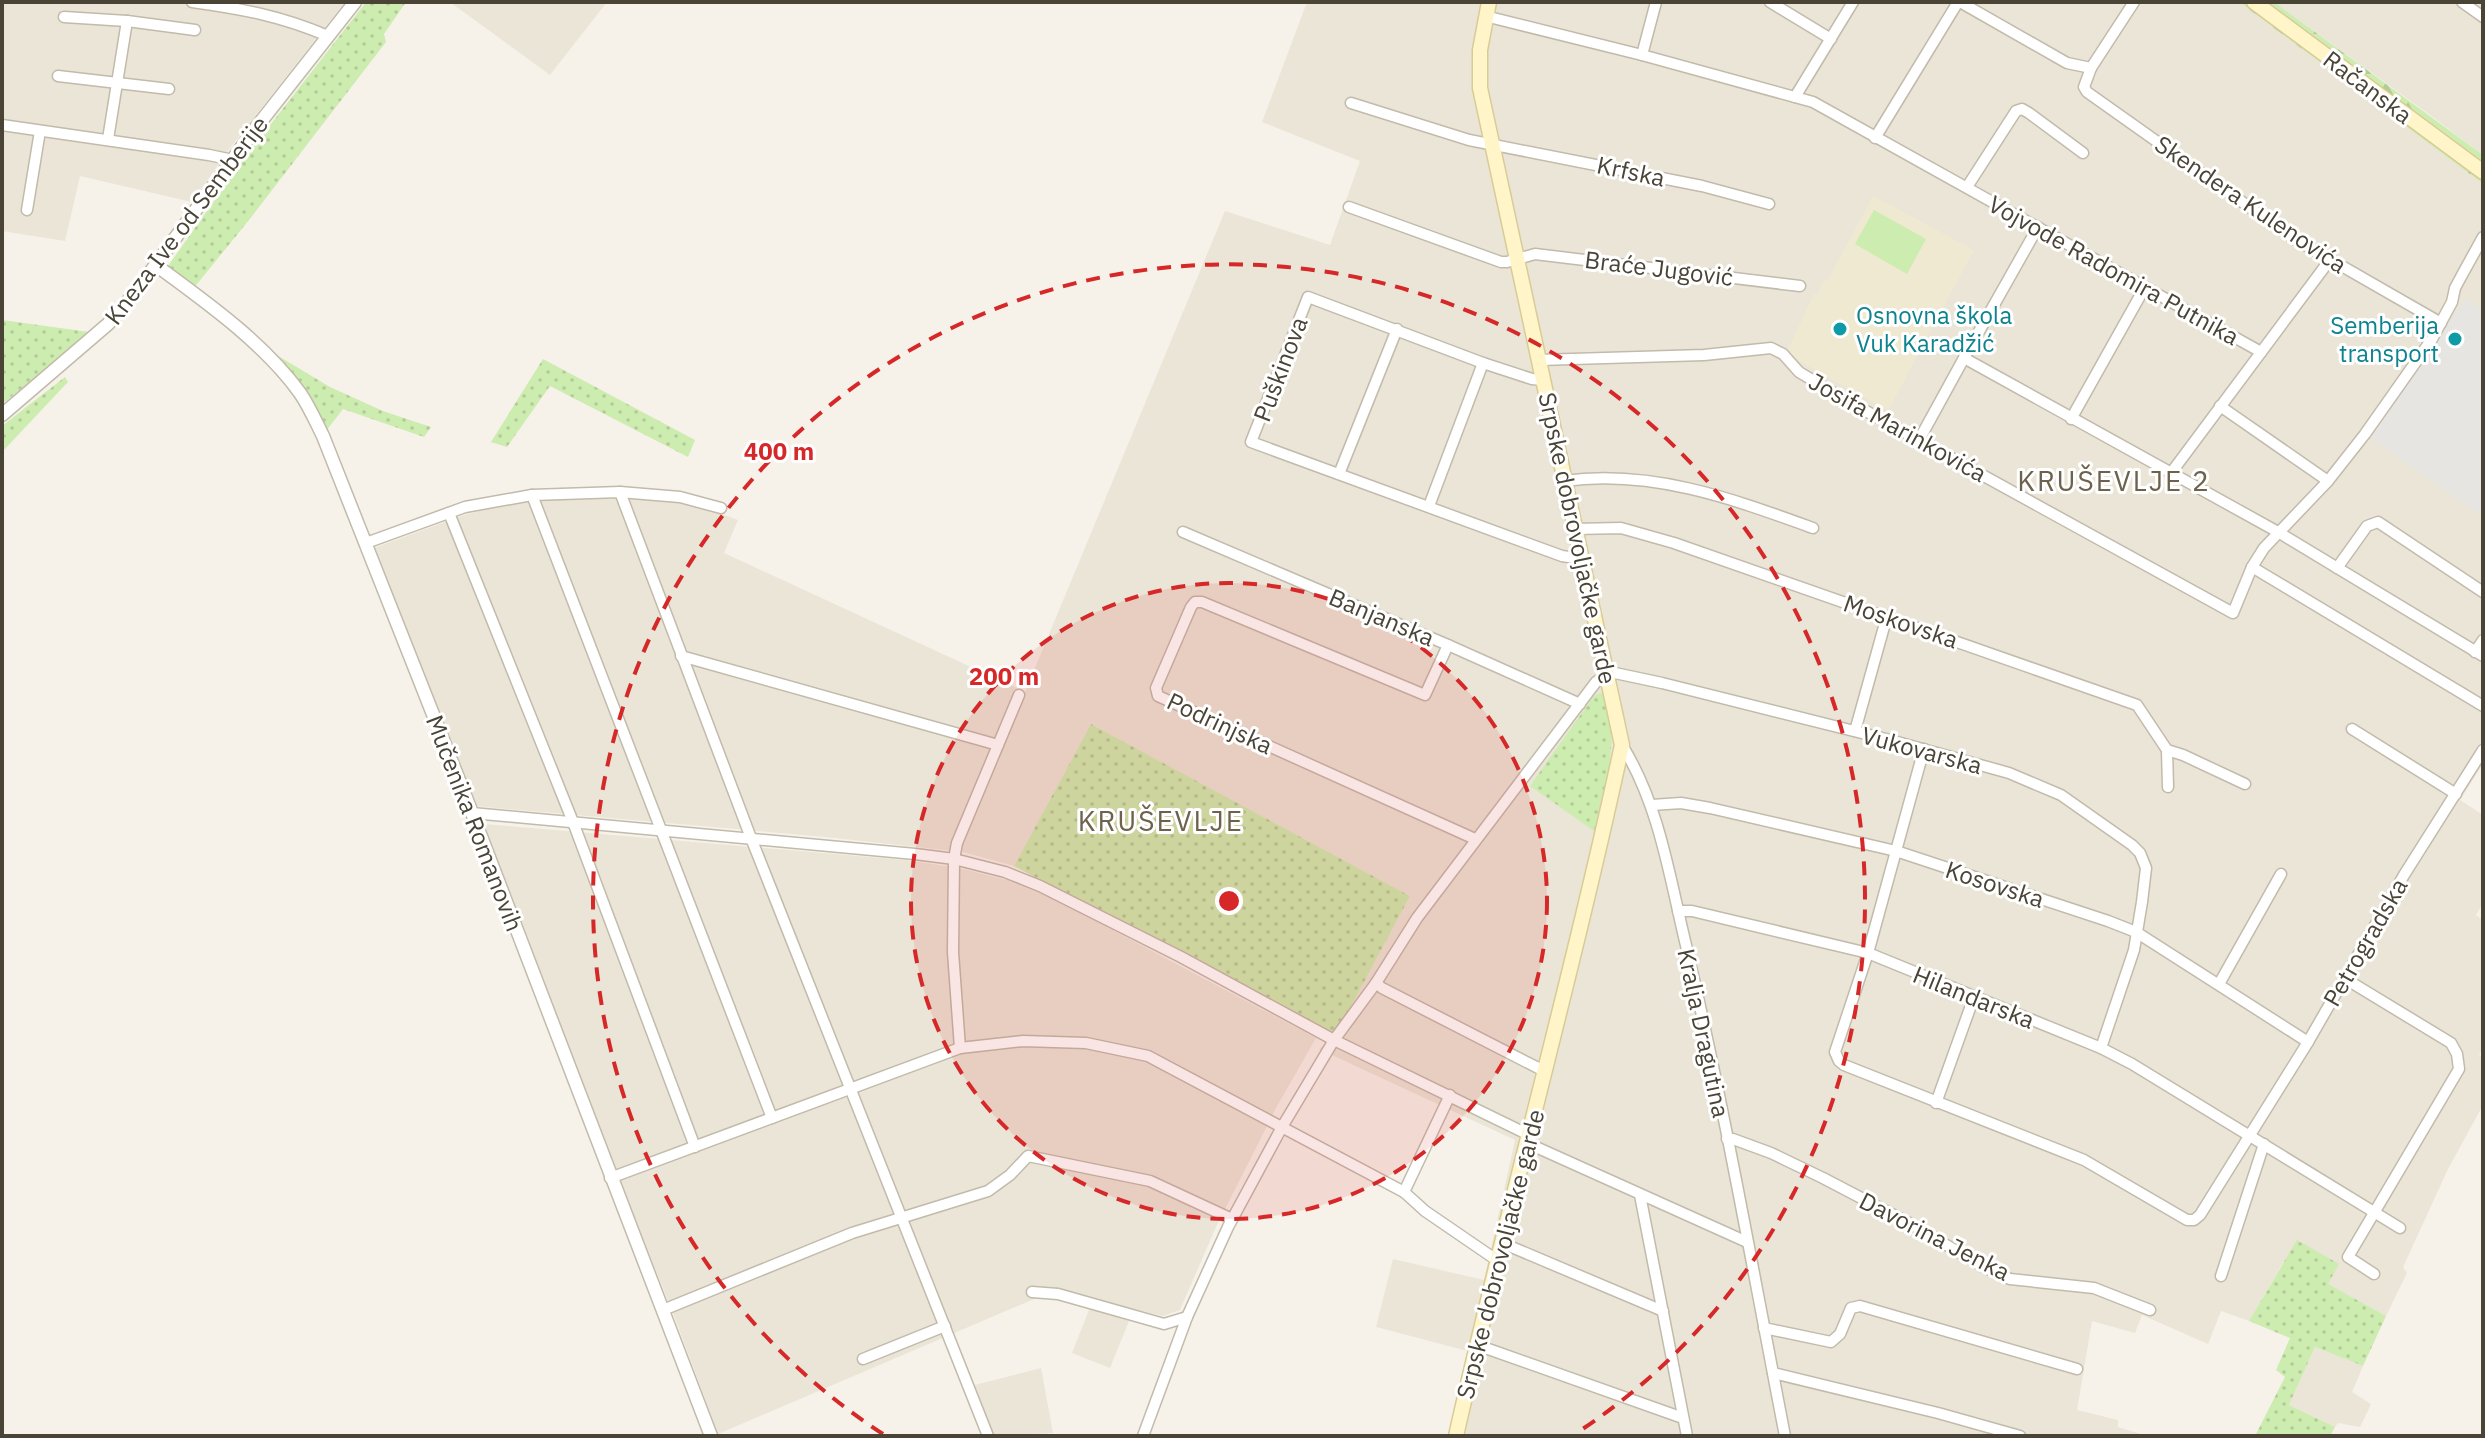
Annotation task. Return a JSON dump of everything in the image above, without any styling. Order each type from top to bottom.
[{"type":"main road","name":"Račanska","points":[[2254,2],[2483,172]]},
{"type":"main road","name":"Srpske dobrovoljačke garde","points":[[1456,1436],[1601,843],[1622,745],[1480,88],[1480,50],[1487,9]]},
{"type":"street","points":[[192,2],[265,13],[294,21],[328,36]]},
{"type":"street","points":[[1642,55],[1656,2]]},
{"type":"street","points":[[1770,2],[1831,39]]},
{"type":"street","points":[[1795,97],[1853,2]]},
{"type":"street","points":[[1875,138],[1959,2],[2067,63],[2091,68],[2134,2]]},
{"type":"street","points":[[2462,2],[2483,17]]},
{"type":"street","name":"Kneza Ive od Semberije","points":[[2,415],[108,324],[157,266],[328,36],[349,3]]},
{"type":"street","name":"Vojvode Radomira Putnika","points":[[1487,9],[1813,102],[2261,352]]},
{"type":"street","points":[[64,17],[195,30]]},
{"type":"street","points":[[108,139],[127,21]]},
{"type":"street","name":"Skendera Kulenovića","points":[[2091,68],[2084,87],[2087,92],[2293,238],[2441,323]]},
{"type":"street","points":[[58,76],[169,89]]},
{"type":"street","name":"Krfska","points":[[1351,103],[1469,140],[1702,186],[1769,204]]},
{"type":"street","name":"Vojvode Radomira Putnika","points":[[1967,187],[2016,111],[2022,109],[2083,153]]},
{"type":"street","points":[[2,125],[233,160]]},
{"type":"street","points":[[27,210],[40,131]]},
{"type":"street","name":"Braće Jugović","points":[[1349,207],[1501,262],[1535,254],[1574,257],[1800,286]]},
{"type":"street","points":[[1919,440],[2038,227]]},
{"type":"street","points":[[2483,237],[2455,288],[2452,302],[2441,323],[2365,434],[2328,481],[2278,532],[2252,567],[2483,706]]},
{"type":"street","points":[[2171,473],[2329,261]]},
{"type":"street","name":"Mučenika Romanovih","points":[[157,266],[259,347],[301,394],[323,436],[472,813],[711,1436]]},
{"type":"street","points":[[2071,419],[2145,287]]},
{"type":"street","name":"Puškinova","points":[[1543,380],[1483,363],[1308,297],[1251,442],[1562,556],[1582,559]]},
{"type":"street","points":[[1339,474],[1397,329]]},
{"type":"street","name":"Josifa Marinkovića","points":[[1539,360],[1704,355],[1771,348],[1783,354],[1799,372],[1844,399],[2233,613],[2252,567]]},
{"type":"street","points":[[1964,358],[2278,532],[2479,654],[2483,640]]},
{"type":"street","points":[[1429,506],[1483,363]]},
{"type":"street","points":[[2220,406],[2328,481]]},
{"type":"street","points":[[1564,481],[1630,479],[1685,487],[1733,499],[1813,528]]},
{"type":"street","points":[[366,543],[465,507],[532,495],[620,492],[680,497],[721,508]]},
{"type":"street","points":[[620,492],[751,838],[988,1436]]},
{"type":"street","points":[[532,495],[772,1118]]},
{"type":"street","points":[[449,513],[573,822],[695,1147]]},
{"type":"street","points":[[2337,568],[2367,526],[2378,522],[2483,592]]},
{"type":"street","name":"Moskovska","points":[[1575,529],[1605,527],[1635,531],[2137,705],[2167,750]]},
{"type":"street","name":"Banjanska","points":[[1183,532],[1580,704]]},
{"type":"street","name":"Podrinjska","points":[[1448,645],[1425,695],[1202,602],[1195,602],[1156,688],[1158,696],[1475,839]]},
{"type":"street","points":[[1855,731],[1887,616]]},
{"type":"street","points":[[681,656],[998,745]]},
{"type":"street","name":"Vukovarska","points":[[1607,675],[1615,673],[1662,683],[2009,773],[2061,795],[2132,845],[2140,853],[2146,868],[2134,950],[2101,1048]]},
{"type":"street","points":[[1143,1436],[1187,1317],[1232,1219],[1334,1040],[1475,839],[1596,682],[1607,675]]},
{"type":"street","points":[[960,1048],[953,952],[954,859],[957,843],[1019,695]]},
{"type":"street","points":[[2352,729],[2456,794]]},
{"type":"street","name":"Kralja Dragutina","points":[[1622,745],[1636,767],[1652,805],[1678,911],[1727,1139],[1785,1436]]},
{"type":"street","points":[[1924,749],[1868,953],[1835,1052],[1844,1065],[1936,1103],[1974,997]]},
{"type":"street","points":[[2168,787],[2167,750],[2245,784]]},
{"type":"street","name":"Petrogradska","points":[[1936,1103],[2084,1160],[2187,1220],[2194,1220],[2308,1042],[2404,875],[2483,750]]},
{"type":"street","name":"Kosovska","points":[[1652,805],[1681,803],[1710,808],[1896,851],[2136,932],[2308,1042]]},
{"type":"street","points":[[472,813],[954,859],[1005,872],[1040,886],[1181,957],[1334,1040],[1450,1095],[1528,1139],[1640,1195],[1747,1242]]},
{"type":"street","points":[[2219,984],[2281,874]]},
{"type":"street","name":"Hilandarska","points":[[1678,911],[1692,911],[1868,953],[2101,1048],[2400,1228]]},
{"type":"street","points":[[2344,978],[2451,1043],[2457,1054],[2459,1069],[2348,1257],[2374,1274]]},
{"type":"street","points":[[1376,983],[1544,1071]]},
{"type":"street","points":[[610,1178],[960,1048],[1023,1041],[1086,1043],[1148,1056],[1404,1192],[1425,1211],[1498,1261]]},
{"type":"street","points":[[1404,1192],[1450,1095]]},
{"type":"street","name":"Davorina Jenka","points":[[1727,1139],[1771,1153],[1909,1223],[2010,1279],[2094,1288],[2150,1310]]},
{"type":"street","points":[[2221,1276],[2264,1144]]},
{"type":"street","points":[[663,1310],[852,1233],[988,1191],[1010,1175],[1028,1156],[1150,1181],[1232,1219]]},
{"type":"street","points":[[1640,1195],[1687,1436]]},
{"type":"street","points":[[1502,1243],[1663,1311]]},
{"type":"street","points":[[1032,1292],[1058,1294],[1164,1324],[1187,1317]]},
{"type":"street","points":[[1764,1328],[1831,1342],[1840,1334],[1851,1308],[1860,1306],[2077,1369]]},
{"type":"street","points":[[1164,1324],[1176,1346]]},
{"type":"street","points":[[863,1359],[945,1326]]},
{"type":"street","points":[[1477,1345],[1683,1418]]},
{"type":"street","points":[[1773,1373],[2020,1436]]},
{"type":"shaded area","points":[[2,2],[345,2],[230,148],[192,202],[80,176],[65,241],[2,231]]},
{"type":"shaded area","points":[[450,2],[607,2],[550,75]]},
{"type":"shaded area","points":[[1307,2],[2239,2],[2483,184],[2483,764],[2460,800],[2483,815],[2483,903],[2476,915],[2483,920],[2483,1048],[2479,1055],[2483,1057],[2483,1105],[2448,1169],[2403,1267],[2407,1273],[2386,1316],[2284,1261],[2249,1321],[2221,1311],[2208,1344],[2142,1315],[2135,1333],[2092,1321],[2077,1410],[2118,1420],[2118,1427],[2147,1436],[1464,1436],[1483,1355],[1376,1327],[1393,1259],[1484,1280],[1515,1140],[1319,1049],[1334,1038],[1410,896],[1091,724],[1014,866],[963,852],[474,806],[374,548],[464,515],[514,502],[642,498],[688,502],[738,520],[724,553],[1025,692],[1225,211],[1330,245],[1360,161],[1262,122]]},
{"type":"shaded area","points":[[2274,2],[2483,2],[2483,155],[2430,115]]},
{"type":"shaded area","points":[[1873,196],[1974,250],[1888,411],[1789,355],[1788,349],[1814,294],[1818,295],[1823,281],[1828,280]]},
{"type":"shaded area","points":[[2465,299],[2483,311],[2483,517],[2371,438]]},
{"type":"shaded area","points":[[484,824],[905,860],[959,868],[1006,880],[1042,894],[1103,925],[1316,1038],[1276,1108],[1216,1227],[1180,1310],[1163,1316],[1055,1290],[718,1434],[599,1131]]},
{"type":"shaded area","points":[[1091,1305],[1129,1321],[1110,1368],[1072,1353]]},
{"type":"shaded area","points":[[2315,1347],[2363,1366],[2352,1392],[2371,1404],[2360,1427],[2338,1423],[2335,1427],[2289,1405]]},
{"type":"shaded area","points":[[1041,1368],[1053,1433],[993,1436],[975,1385]]},
{"type":"green space","points":[[366,2],[406,2],[384,34],[386,42],[193,289],[168,266],[243,160]]},
{"type":"green space","points":[[2239,2],[2274,2],[2483,155],[2483,184]]},
{"type":"green space","points":[[1874,210],[1926,239],[1907,274],[1855,244]]},
{"type":"green space","points":[[2,320],[89,332],[2,404]]},
{"type":"green space","points":[[275,354],[330,387],[383,411],[431,427],[424,437],[343,409],[326,431]]},
{"type":"green space","points":[[543,359],[695,440],[688,457],[550,386],[507,447],[491,442]]},
{"type":"green space","points":[[65,377],[68,382],[2,452],[2,426]]},
{"type":"green space","points":[[1604,692],[1612,736],[1607,789],[1597,833],[1530,786],[1594,696]]},
{"type":"green space","points":[[1091,724],[1410,896],[1334,1038],[1014,866]]},
{"type":"green space","points":[[2297,1240],[2339,1264],[2328,1284],[2386,1316],[2363,1366],[2315,1347],[2289,1405],[2335,1427],[2330,1436],[2255,1436],[2285,1377],[2276,1370],[2290,1338],[2249,1321]]},
{"type":"place","name":"Osnovna škola Vuk Karadžić","points":[[1840,329]]},
{"type":"place","name":"Semberija transport","points":[[2455,339]]},
{"type":"district","name":"KRUŠEVLJE 2","points":[[2114,480]]},
{"type":"district","name":"KRUŠEVLJE","points":[[1161,820]]}]
